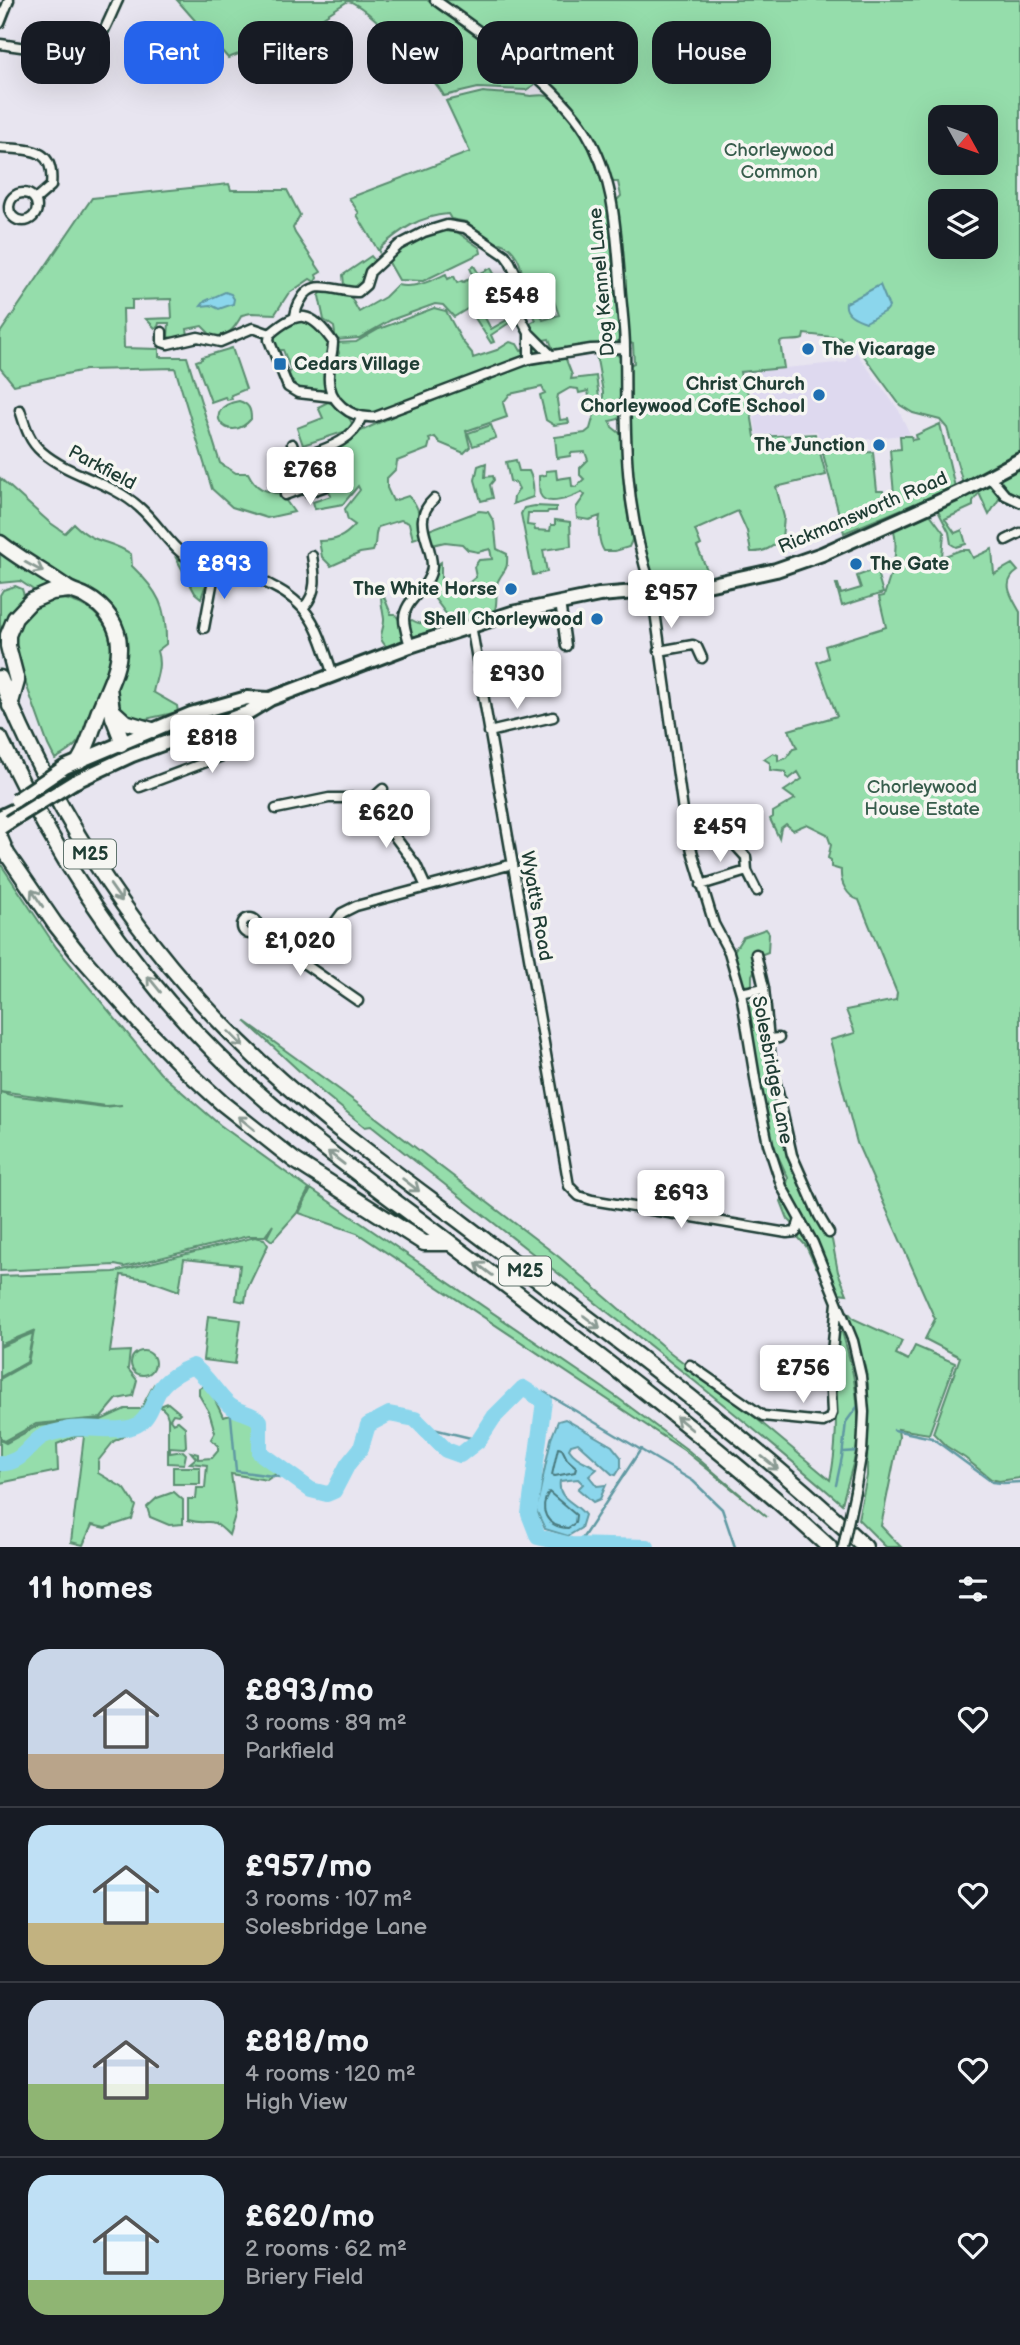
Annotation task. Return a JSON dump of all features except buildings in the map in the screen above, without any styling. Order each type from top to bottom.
[{"type":"highway","points":[[0,543],[30,566],[61,582],[69,590]]},
{"type":"highway","points":[[10,706],[17,681],[8,646],[8,635],[15,618],[21,609],[35,599],[52,592],[69,590],[84,595],[107,612],[117,632],[120,650],[103,719],[112,738],[121,744]]},
{"type":"highway","name":"M25","points":[[0,678],[10,706],[38,764],[84,845],[139,926],[190,989],[244,1048],[343,1132],[609,1334],[728,1429],[793,1482],[865,1547]]},
{"type":"highway","points":[[107,707],[125,722],[152,730]]},
{"type":"highway","points":[[79,761],[107,707]]},
{"type":"highway","name":"M25","points":[[0,738],[39,817],[71,870],[124,946],[185,1020],[234,1072],[287,1119],[665,1407],[785,1506],[829,1547]]},
{"type":"highway","name":"M25","points":[[0,838],[4,852],[55,924],[94,972],[164,1048],[222,1103],[294,1160],[424,1243],[450,1243]]},
{"type":"main road","name":"Rickmansworth Road","points":[[3,822],[114,762],[219,724],[247,713],[270,699],[410,646],[471,625],[560,602],[599,595],[718,584],[776,570],[839,546],[990,477],[1020,460]]},
{"type":"main road","name":"Rickmansworth Road","points":[[0,810],[16,804],[65,767],[152,730],[191,714],[247,698],[270,699]]},
{"type":"main road","points":[[114,762],[121,744],[129,747],[149,741],[172,740]]},
{"type":"main road","points":[[3,822],[16,804],[46,798]]},
{"type":"street","points":[[0,23],[9,0]]},
{"type":"street","points":[[0,44],[86,54],[96,45],[118,0]]},
{"type":"street","name":"Dog Kennel Lane","points":[[435,0],[483,33],[542,83],[567,107],[586,131],[598,156],[613,204],[617,231],[625,348],[629,482],[642,560],[652,590]]},
{"type":"street","points":[[0,149],[32,150],[48,161],[52,170],[51,186],[35,200]]},
{"type":"street","points":[[295,316],[304,293],[315,287],[325,286],[358,292],[366,285],[370,272],[399,245],[424,232],[447,225],[465,228],[505,255],[510,262],[509,279],[514,301],[529,333],[552,356]]},
{"type":"street","points":[[333,397],[298,393],[288,387],[269,340],[270,334],[295,316],[321,324],[333,342],[328,376],[333,397],[345,410],[361,418],[375,416],[529,359],[591,349],[625,348]]},
{"type":"street","points":[[162,332],[162,342],[168,344],[198,337],[220,342],[253,328],[270,334]]},
{"type":"street","points":[[529,333],[529,359]]},
{"type":"street","name":"Parkfield","points":[[20,410],[31,440],[42,452],[122,494],[140,507],[180,553],[195,563],[250,575],[279,589],[304,607],[312,619],[333,675]]},
{"type":"street","points":[[297,458],[348,436],[358,428],[361,418]]},
{"type":"street","points":[[292,444],[309,492],[327,485]]},
{"type":"street","points":[[990,477],[1005,495],[1020,502]]},
{"type":"street","points":[[285,495],[307,487]]},
{"type":"street","points":[[410,646],[404,614],[429,578],[432,566],[423,530],[423,518],[427,506],[434,499]]},
{"type":"street","points":[[1006,540],[1020,533]]},
{"type":"street","points":[[304,607],[315,589],[314,559]]},
{"type":"street","points":[[204,628],[215,569]]},
{"type":"street","name":"Solesbridge Lane","points":[[652,590],[684,818],[714,924],[729,952],[741,993],[768,1144],[782,1186],[813,1243],[853,1341],[861,1376],[863,1440],[843,1547]]},
{"type":"street","points":[[560,602],[566,646]]},
{"type":"street","name":"Wyatt's Road","points":[[471,625],[567,1181],[572,1191],[592,1200],[787,1233],[796,1232],[799,1221]]},
{"type":"street","points":[[659,651],[693,645],[697,647],[702,658]]},
{"type":"street","points":[[219,724],[222,712],[233,702]]},
{"type":"street","points":[[140,787],[222,756],[227,749],[219,724],[209,715],[191,714]]},
{"type":"street","points":[[489,732],[553,717]]},
{"type":"street","points":[[276,809],[329,798],[373,798],[383,789]]},
{"type":"street","points":[[373,798],[395,837],[416,865],[426,887]]},
{"type":"street","points":[[735,845],[746,857],[747,871],[757,891]]},
{"type":"street","points":[[304,964],[342,914],[356,906],[513,864]]},
{"type":"street","points":[[702,885],[747,871]]},
{"type":"street","points":[[257,931],[358,1001]]},
{"type":"street","points":[[761,959],[768,1039],[792,1155],[827,1221],[829,1233]]},
{"type":"street","points":[[741,993],[764,988]]},
{"type":"street","points":[[768,1039],[779,1038]]},
{"type":"street","points":[[690,1365],[741,1396],[762,1416],[824,1422],[832,1413],[830,1373],[836,1303]]},
{"type":"shaded area","name":"Christ Church Chorleywood CofE School","points":[[843,345],[855,351],[898,409],[910,434],[821,445],[817,431],[757,436],[749,382],[743,381],[743,372],[847,362]]},
{"type":"green space","points":[[177,0],[427,0],[456,21],[375,21],[348,1],[317,21],[238,21],[238,54],[228,58],[224,53],[224,21],[195,21]]},
{"type":"green space","name":"Chorleywood Common","points":[[440,0],[1020,0],[1020,455],[963,483],[947,428],[940,420],[913,413],[900,405],[853,341],[850,343],[842,341],[841,338],[804,334],[803,339],[780,342],[784,368],[740,372],[742,383],[746,383],[755,437],[815,434],[826,475],[776,487],[784,517],[782,538],[772,547],[751,552],[747,531],[738,511],[695,530],[701,545],[697,547],[709,574],[654,579],[640,527],[632,474],[629,365],[634,363],[633,344],[627,342],[616,201],[621,196],[618,182],[611,182],[605,167],[557,92],[549,84],[638,84],[638,21],[477,21],[477,27]]},
{"type":"green space","points":[[463,26],[477,36],[477,84],[534,85],[526,90],[478,88],[444,96],[436,84],[463,84]]},
{"type":"green space","points":[[483,92],[547,96],[559,103],[579,128],[594,162],[608,207],[619,338],[617,344],[555,354],[549,339],[539,341],[528,324],[536,320],[532,312],[539,310],[543,320],[559,315],[553,298],[523,308],[520,296],[522,275],[514,252],[505,245],[493,243],[469,227],[467,222],[451,219],[448,214],[419,221],[403,230],[380,248],[379,252],[357,215],[359,213],[349,198],[470,152],[446,101]]},
{"type":"green space","points":[[229,184],[231,190],[287,190],[300,215],[293,228],[295,233],[321,272],[316,275],[315,282],[310,279],[288,294],[275,314],[242,315],[230,331],[218,336],[212,336],[202,326],[187,329],[188,335],[178,339],[168,337],[169,323],[159,323],[155,328],[146,319],[172,318],[171,299],[132,300],[132,309],[123,309],[124,348],[159,349],[159,357],[187,357],[220,463],[236,473],[248,473],[261,488],[281,494],[294,512],[267,518],[232,507],[212,489],[175,368],[85,370],[14,385],[0,368],[0,333],[92,198]]},
{"type":"green space","points":[[442,231],[457,232],[480,248],[481,253],[423,281],[399,280],[387,259],[413,242]]},
{"type":"green space","points":[[371,256],[375,261],[366,269],[362,285],[353,289],[344,285],[343,275]]},
{"type":"green space","points":[[474,266],[479,274],[491,268],[499,283],[498,290],[454,317],[443,305],[435,304],[391,320],[359,338],[336,340],[334,327],[324,320],[319,296],[323,290],[349,294],[359,312],[385,297],[397,285],[416,285],[446,274],[448,279],[454,276],[457,283],[463,282],[474,277],[470,268]]},
{"type":"green space","points":[[484,302],[487,308],[482,312],[491,329],[512,317],[515,319],[491,335],[494,342],[491,343],[470,310]]},
{"type":"green space","points":[[434,308],[446,311],[473,358],[497,350],[510,342],[517,344],[521,351],[535,345],[543,355],[439,388],[379,412],[353,410],[339,398],[334,389],[333,367],[339,353],[336,343],[356,342],[379,329]]},
{"type":"green space","points":[[306,321],[316,326],[328,341],[331,361],[329,393],[305,390],[296,385],[289,374],[291,370],[283,350],[277,350],[272,343],[274,334],[293,322]]},
{"type":"green space","points":[[232,348],[246,389],[231,395],[232,399],[227,400],[225,397],[211,402],[196,361]]},
{"type":"green space","points":[[612,351],[620,357],[622,410],[619,419],[610,421],[612,427],[622,435],[624,490],[632,540],[629,547],[604,551],[599,534],[600,516],[589,520],[577,518],[576,508],[585,495],[582,492],[554,501],[548,501],[540,494],[539,476],[546,475],[546,471],[556,470],[557,479],[571,477],[572,486],[576,487],[584,479],[580,475],[580,468],[588,460],[585,452],[557,458],[555,437],[585,433],[590,429],[597,413],[597,406],[591,407],[588,391],[579,393],[578,389],[570,388],[558,395],[557,400],[560,420],[568,419],[569,423],[554,425],[546,420],[540,395],[545,393],[542,387],[510,394],[503,403],[507,417],[466,431],[470,447],[464,453],[440,443],[435,437],[429,439],[428,449],[397,461],[396,469],[387,478],[387,488],[393,501],[408,496],[412,500],[418,509],[422,536],[413,539],[409,523],[401,520],[378,527],[373,551],[360,553],[331,566],[322,557],[319,541],[339,538],[355,525],[348,520],[345,509],[360,490],[358,486],[343,504],[315,509],[313,502],[331,496],[323,476],[308,481],[303,463],[306,459],[310,458],[312,464],[326,459],[325,453],[361,431],[433,401],[452,390],[531,362],[565,357],[571,379],[596,376],[603,411],[603,392],[596,354]]},
{"type":"green space","points":[[239,401],[249,407],[251,419],[242,427],[226,427],[221,423],[220,411]]},
{"type":"green space","points":[[328,402],[343,411],[353,426],[346,433],[303,445],[297,428],[323,418],[318,407]]},
{"type":"green space","points":[[940,424],[955,487],[844,533],[821,446],[856,441],[857,453],[873,452],[877,491],[883,491],[884,495],[894,494],[890,450],[901,449],[900,436],[917,439],[916,435]]},
{"type":"green space","points":[[491,425],[496,438],[473,446],[468,433]]},
{"type":"green space","points":[[516,460],[519,471],[529,471],[533,497],[513,504],[519,489],[516,483],[510,481],[506,462]]},
{"type":"green space","points":[[486,463],[485,477],[493,476],[494,480],[490,485],[493,498],[481,501],[475,480],[478,466]]},
{"type":"green space","points":[[1020,467],[1020,508],[999,499],[989,515],[979,493],[973,506],[945,519],[955,533],[962,530],[966,544],[956,547],[951,544],[949,532],[938,511]]},
{"type":"green space","points":[[0,478],[65,533],[74,524],[95,539],[131,554],[132,566],[159,600],[165,620],[166,644],[157,651],[159,667],[153,692],[177,706],[178,712],[141,720],[123,716],[117,689],[127,646],[117,613],[103,598],[38,562],[0,534]]},
{"type":"green space","points":[[556,507],[556,511],[528,513],[527,525],[534,526],[535,530],[550,531],[555,520],[570,522],[571,546],[543,550],[547,572],[533,575],[521,514],[524,508]]},
{"type":"green space","points":[[479,511],[488,512],[494,522],[497,549],[507,554],[506,567],[497,584],[495,610],[453,623],[429,591],[435,566],[441,562],[441,580],[451,588],[460,590],[476,577],[474,567],[479,560],[492,559],[490,549],[478,552],[468,550],[462,544],[445,542],[432,545],[426,531]]},
{"type":"green space","name":"Chorleywood House Estate","points":[[930,514],[944,533],[942,557],[969,550],[973,558],[992,549],[994,574],[1012,564],[1018,571],[1010,580],[1009,590],[1020,612],[1020,1478],[999,1481],[991,1479],[946,1446],[933,1433],[960,1357],[925,1339],[935,1319],[857,1143],[830,1040],[855,1033],[846,1010],[896,1000],[897,993],[859,900],[851,896],[845,888],[841,870],[831,867],[831,860],[828,858],[831,845],[827,834],[807,824],[793,830],[786,824],[781,828],[779,838],[770,819],[773,812],[795,799],[784,791],[802,779],[798,772],[789,779],[786,772],[770,770],[770,763],[764,759],[773,753],[778,755],[778,761],[797,748],[789,730],[837,716],[817,662],[828,658],[825,646],[886,627],[879,597],[884,596],[893,564],[896,548],[894,530]]},
{"type":"green space","points":[[0,549],[56,587],[38,593],[20,581],[0,583]]},
{"type":"green space","points":[[176,558],[206,570],[210,576],[209,584],[201,598],[195,593]]},
{"type":"green space","points":[[876,569],[883,593],[842,606],[836,584],[841,594],[861,588],[857,576]]},
{"type":"green space","points":[[15,586],[22,589],[25,599],[12,612],[2,642],[0,595],[3,590]]},
{"type":"green space","points":[[381,595],[391,614],[395,614],[400,621],[412,620],[422,624],[439,619],[450,623],[413,637],[408,644],[391,650],[381,638],[384,619]]},
{"type":"green space","points":[[60,598],[87,608],[100,619],[109,636],[111,652],[106,675],[82,736],[72,748],[55,759],[16,656],[15,634],[23,617],[30,610]]},
{"type":"green space","points":[[0,863],[56,947],[160,1073],[220,1125],[309,1189],[297,1213],[272,1241],[267,1237],[273,1225],[265,1236],[248,1236],[124,1267],[115,1265],[0,1271],[0,1092],[104,1107],[122,1105],[105,1106],[0,1091]]},
{"type":"green space","points":[[766,929],[769,933],[768,952],[755,957],[757,966],[752,975],[752,985],[742,986],[732,954],[743,937]]},
{"type":"green space","points":[[753,999],[763,1006],[790,1156],[825,1233],[832,1240],[838,1272],[847,1294],[838,1293],[826,1269],[816,1267],[806,1246],[797,1236],[795,1226],[788,1219],[781,1201],[788,1178],[772,1143],[746,1005]]},
{"type":"green space","points":[[245,1021],[559,1257],[667,1350],[751,1414],[830,1480],[836,1424],[835,1332],[842,1332],[858,1406],[858,1437],[842,1504],[608,1313],[371,1126],[365,1127],[322,1092]]},
{"type":"green space","points":[[311,1189],[618,1398],[689,1451],[767,1517],[685,1451],[357,1233],[299,1213]]},
{"type":"green space","points":[[255,1237],[264,1239],[268,1245],[247,1289],[245,1302],[236,1300],[240,1265],[184,1259],[179,1291],[146,1279],[121,1275],[110,1352],[130,1351],[128,1369],[137,1380],[133,1396],[117,1399],[101,1418],[36,1424],[5,1441],[0,1438],[0,1379],[28,1363],[34,1331],[0,1345],[0,1276],[114,1272]]},
{"type":"green space","points":[[847,1311],[854,1319],[902,1341],[896,1354],[908,1360],[915,1346],[955,1363],[929,1434],[898,1429],[899,1437],[881,1526],[901,1547],[886,1547],[858,1519],[867,1476],[868,1384]]},
{"type":"green space","points":[[208,1316],[241,1320],[235,1364],[203,1360]]},
{"type":"green space","points":[[33,1333],[27,1362],[0,1377],[0,1347]]},
{"type":"green space","points":[[143,1351],[154,1358],[155,1363],[148,1374],[143,1375],[132,1368],[131,1363],[138,1352]]},
{"type":"green space","points":[[205,1385],[223,1417],[241,1415],[257,1423],[258,1453],[280,1471],[267,1480],[231,1474],[236,1512],[229,1535],[213,1522],[188,1520],[188,1499],[196,1499],[197,1488],[205,1488],[207,1465],[190,1463],[196,1458],[191,1452],[198,1454],[198,1459],[212,1458],[218,1451],[218,1446],[211,1439],[215,1432],[209,1412],[199,1395],[199,1388]]},
{"type":"green space","points":[[153,1386],[155,1407],[137,1430],[114,1441],[98,1461],[98,1473],[125,1489],[136,1506],[132,1519],[105,1528],[92,1525],[83,1545],[71,1542],[84,1436],[57,1444],[58,1471],[0,1483],[0,1440],[6,1443],[37,1426],[101,1420],[125,1409],[141,1409]]},
{"type":"green space","points":[[168,1403],[180,1413],[173,1414],[170,1419],[173,1423],[178,1421],[185,1427],[186,1446],[170,1447],[170,1453],[183,1451],[186,1454],[184,1464],[168,1463],[168,1418],[160,1406]]},
{"type":"green space","points":[[173,1467],[200,1467],[200,1484],[173,1484]]},
{"type":"green space","points":[[174,1492],[183,1500],[183,1524],[169,1525],[150,1517],[147,1507],[157,1498]]},
{"type":"water","points":[[880,285],[889,307],[887,310],[866,322],[849,313],[846,303]]},
{"type":"water","points":[[225,292],[231,294],[233,304],[219,309],[211,305],[201,306],[205,301]]},
{"type":"water","points":[[565,1419],[612,1446],[621,1457],[621,1467],[616,1475],[578,1443],[571,1445],[569,1449],[575,1456],[597,1469],[589,1476],[597,1486],[606,1485],[600,1499],[593,1502],[578,1489],[583,1484],[578,1479],[560,1481],[561,1492],[585,1515],[581,1528],[568,1536],[545,1529],[536,1510],[551,1439],[558,1421]]},
{"type":"waterway","points":[[0,1463],[18,1459],[40,1438],[52,1433],[74,1429],[133,1427],[146,1416],[165,1383],[193,1366],[229,1405],[260,1421],[260,1453],[311,1490],[327,1494],[334,1491],[348,1464],[361,1448],[368,1425],[389,1414],[415,1419],[446,1450],[460,1455],[479,1440],[494,1417],[523,1388],[544,1401],[529,1514],[538,1537],[571,1545],[647,1547]]},
{"type":"waterway","points":[[528,1392],[544,1392],[693,1481],[722,1509],[735,1547]]},
{"type":"waterway","points":[[836,1485],[846,1422],[860,1403]]},
{"type":"waterway","points":[[230,1406],[236,1471],[294,1479]]},
{"type":"waterway","points":[[425,1427],[479,1440]]},
{"type":"waterway","points":[[894,1430],[932,1438],[992,1482],[1020,1482]]},
{"type":"waterway","points":[[578,1545],[641,1449]]},
{"type":"waterway","points":[[843,1452],[859,1451]]},
{"type":"place","name":"The Vicarage","points":[[808,349]]},
{"type":"place","name":"Cedars Village","points":[[280,364]]},
{"type":"place","name":"Christ Church Chorleywood CofE School","points":[[819,395]]},
{"type":"place","name":"The Junction","points":[[879,445]]},
{"type":"place","name":"The Gate","points":[[856,564]]},
{"type":"place","name":"The White Horse","points":[[511,589]]},
{"type":"place","name":"Shell Chorleywood","points":[[597,619]]}]
